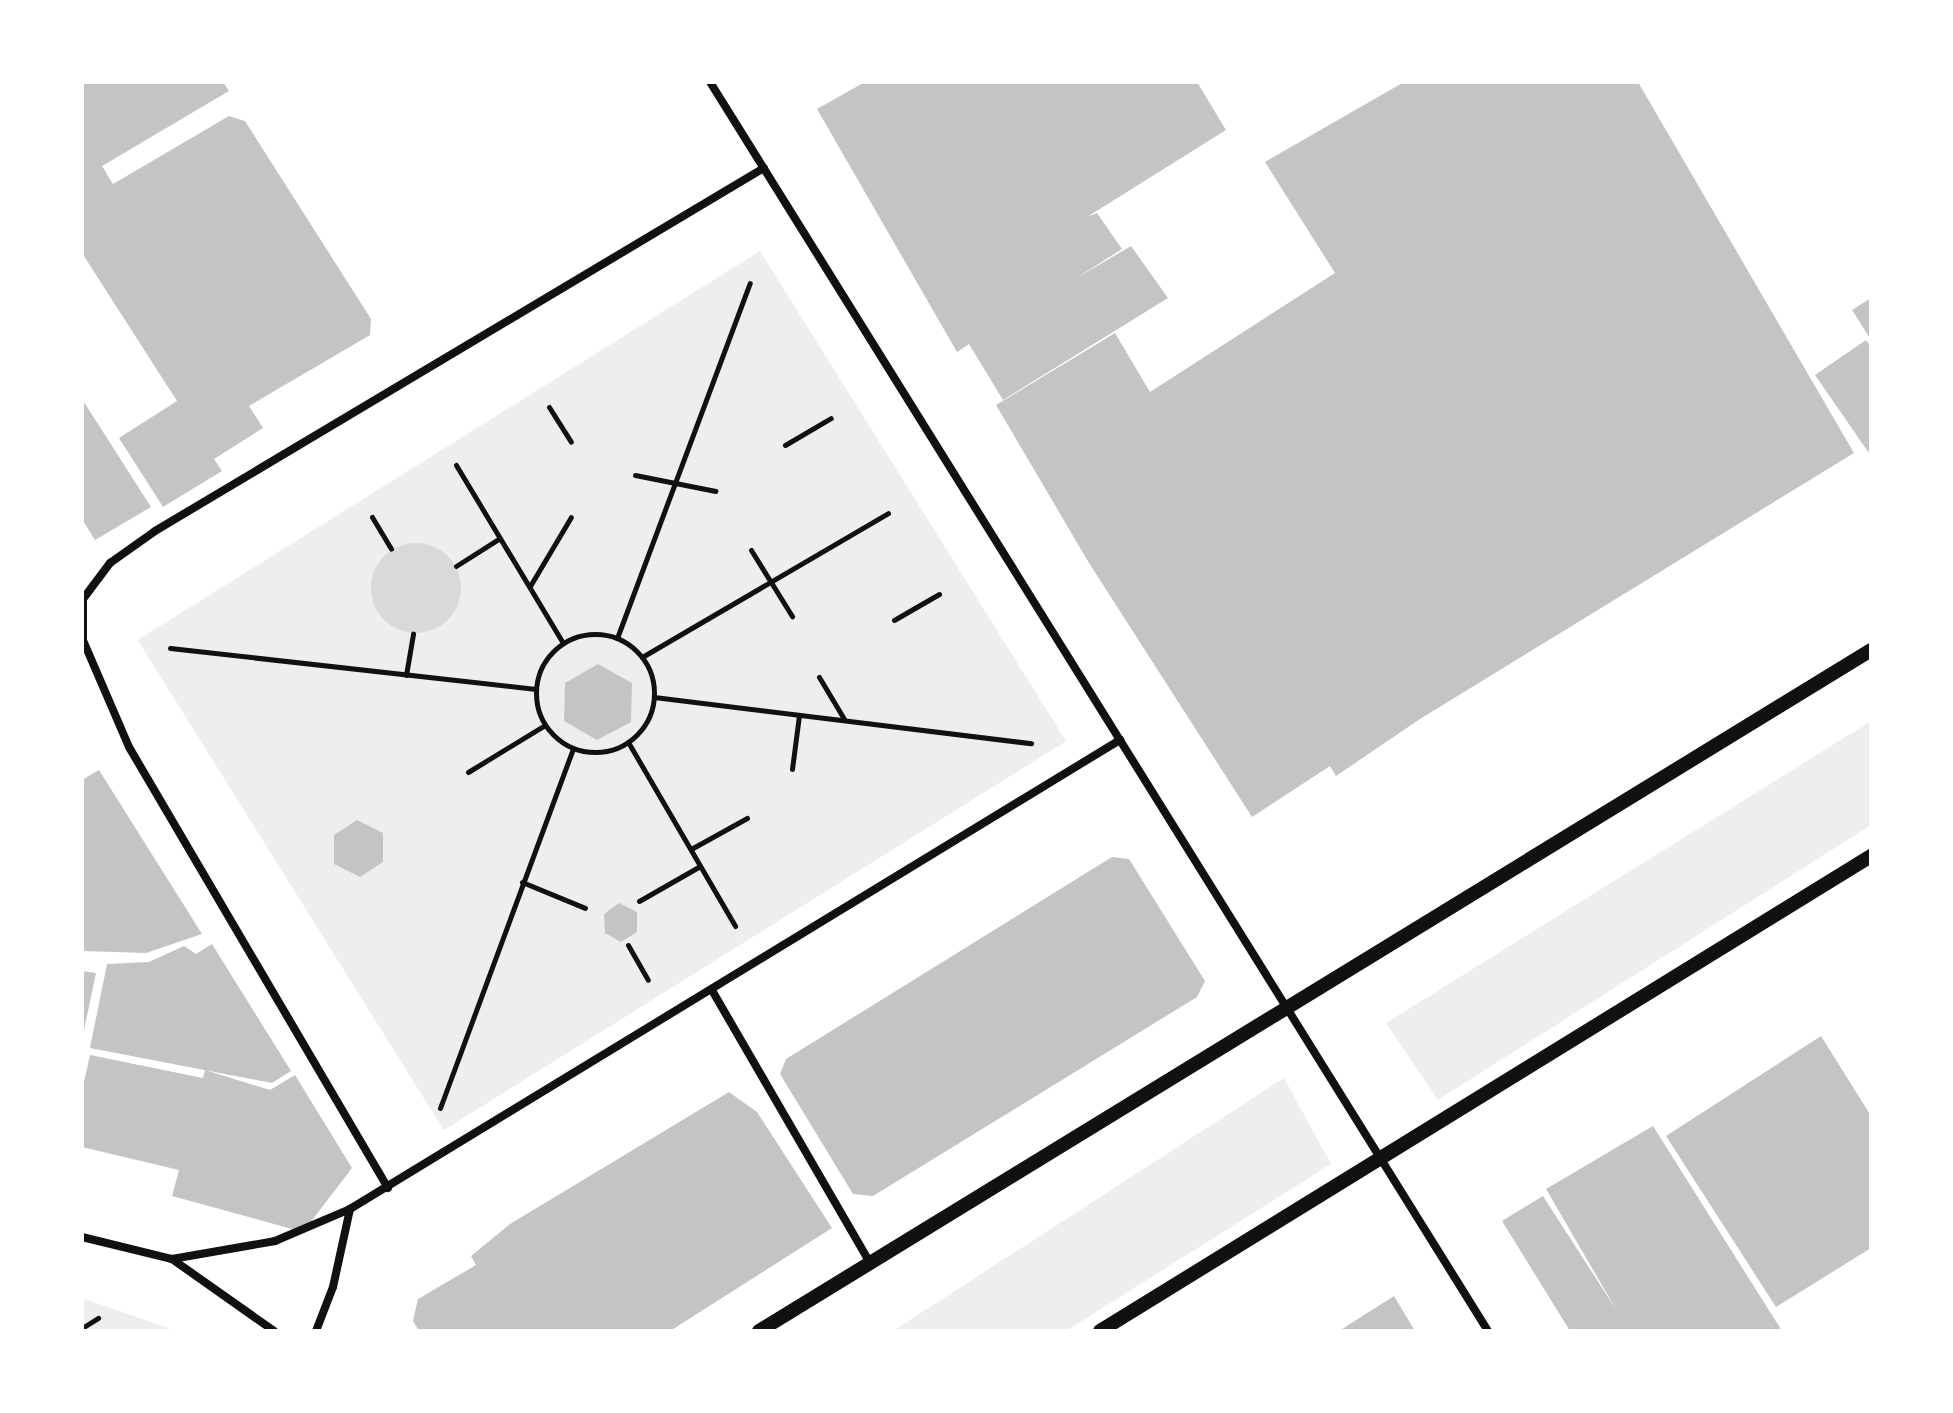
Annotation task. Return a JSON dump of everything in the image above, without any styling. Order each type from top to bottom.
[{"type":"street","points":[[710,82],[1384,1158],[1488,1331]]},
{"type":"street","points":[[388,1188],[129,747],[83,640],[83,599],[110,563],[155,531],[764,168]]},
{"type":"street","points":[[759,1331],[869,1261],[1291,1010],[1871,650]]},
{"type":"street","points":[[172,1259],[275,1241],[350,1209],[713,992],[1120,740]]},
{"type":"street","points":[[1100,1331],[1871,856]]},
{"type":"street","points":[[713,992],[869,1261]]},
{"type":"street","points":[[316,1331],[333,1287],[350,1209]]},
{"type":"street","points":[[82,1237],[172,1259],[274,1331]]},
{"type":"path","points":[[617,638],[750,283]]},
{"type":"path","points":[[549,407],[571,442]]},
{"type":"path","points":[[785,445],[831,418]]},
{"type":"path","points":[[456,465],[563,643]]},
{"type":"path","points":[[635,475],[678,480],[715,491]]},
{"type":"path","points":[[642,657],[888,513]]},
{"type":"path","points":[[372,517],[391,549]]},
{"type":"path","points":[[530,586],[571,517]]},
{"type":"path","points":[[456,566],[500,538]]},
{"type":"path","points":[[751,550],[792,616]]},
{"type":"path","points":[[894,620],[939,594]]},
{"type":"path","points":[[406,675],[413,634]]},
{"type":"path","points":[[600,634],[617,638],[642,657],[653,677],[654,697],[642,730],[628,742],[591,752],[573,749],[545,725],[536,689],[550,656],[563,643],[600,634]]},
{"type":"path","points":[[170,648],[536,689]]},
{"type":"path","points":[[819,677],[844,720]]},
{"type":"path","points":[[654,697],[1031,743]]},
{"type":"path","points":[[792,769],[799,715]]},
{"type":"path","points":[[468,772],[545,725]]},
{"type":"path","points":[[628,742],[735,926]]},
{"type":"path","points":[[440,1108],[573,749]]},
{"type":"path","points":[[691,849],[747,818]]},
{"type":"path","points":[[639,901],[700,866]]},
{"type":"path","points":[[522,882],[585,908]]},
{"type":"path","points":[[628,945],[648,980]]},
{"type":"path","points":[[82,1328],[98,1318]]},
{"type":"shaded area","points":[[760,251],[1066,741],[444,1130],[138,640]]},
{"type":"shaded area","points":[[407,543],[425,543],[441,550],[454,563],[461,579],[461,597],[454,613],[441,626],[425,633],[407,633],[391,626],[378,613],[371,597],[371,579],[378,563],[391,550]]},
{"type":"shaded area","points":[[1871,721],[1871,825],[1438,1100],[1386,1023]]},
{"type":"shaded area","points":[[1284,1078],[1331,1164],[1066,1331],[893,1331]]},
{"type":"shaded area","points":[[82,1298],[177,1331],[82,1331]]},
{"type":"building","points":[[82,82],[223,82],[229,91],[102,166],[113,184],[229,116],[245,121],[371,319],[370,335],[249,406],[263,428],[214,459],[222,471],[163,507],[119,438],[177,401],[82,253]]},
{"type":"building","points":[[865,82],[1197,82],[1226,130],[1087,217],[1097,213],[1122,249],[1075,279],[1131,246],[1168,298],[1003,400],[969,344],[957,352],[817,109]]},
{"type":"building","points":[[1404,82],[1638,82],[1854,453],[1420,719],[1336,776],[1330,766],[1252,817],[1089,563],[996,405],[1115,333],[1150,392],[1335,273],[1265,162]]},
{"type":"building","points":[[1871,298],[1871,340],[1852,310]]},
{"type":"building","points":[[1866,340],[1871,347],[1871,456],[1815,375]]},
{"type":"building","points":[[82,399],[151,507],[95,540],[82,519]]},
{"type":"building","points":[[598,664],[632,683],[631,722],[597,740],[564,721],[565,683]]},
{"type":"building","points":[[99,770],[202,934],[146,953],[82,951],[82,780]]},
{"type":"building","points":[[357,820],[383,833],[383,862],[360,877],[334,864],[334,835]]},
{"type":"building","points":[[1112,857],[1129,859],[1205,981],[1197,997],[873,1196],[853,1194],[780,1074],[786,1059]]},
{"type":"building","points":[[619,903],[637,912],[637,932],[621,942],[605,933],[604,914]]},
{"type":"building","points":[[212,944],[291,1071],[272,1083],[90,1048],[107,964],[149,962],[184,946],[196,954]]},
{"type":"building","points":[[82,971],[96,973],[83,1035],[82,1035]]},
{"type":"building","points":[[1821,1036],[1871,1116],[1871,1248],[1776,1307],[1666,1136]]},
{"type":"building","points":[[90,1055],[203,1078],[205,1070],[270,1090],[295,1075],[352,1168],[303,1232],[172,1196],[179,1170],[82,1147],[82,1091]]},
{"type":"building","points":[[729,1092],[757,1112],[832,1228],[670,1331],[419,1331],[413,1321],[418,1299],[476,1265],[471,1256],[510,1224]]},
{"type":"building","points":[[1653,1126],[1782,1331],[1570,1331],[1502,1221],[1543,1196],[1617,1311],[1546,1189]]},
{"type":"building","points":[[1394,1296],[1415,1331],[1339,1331]]}]
